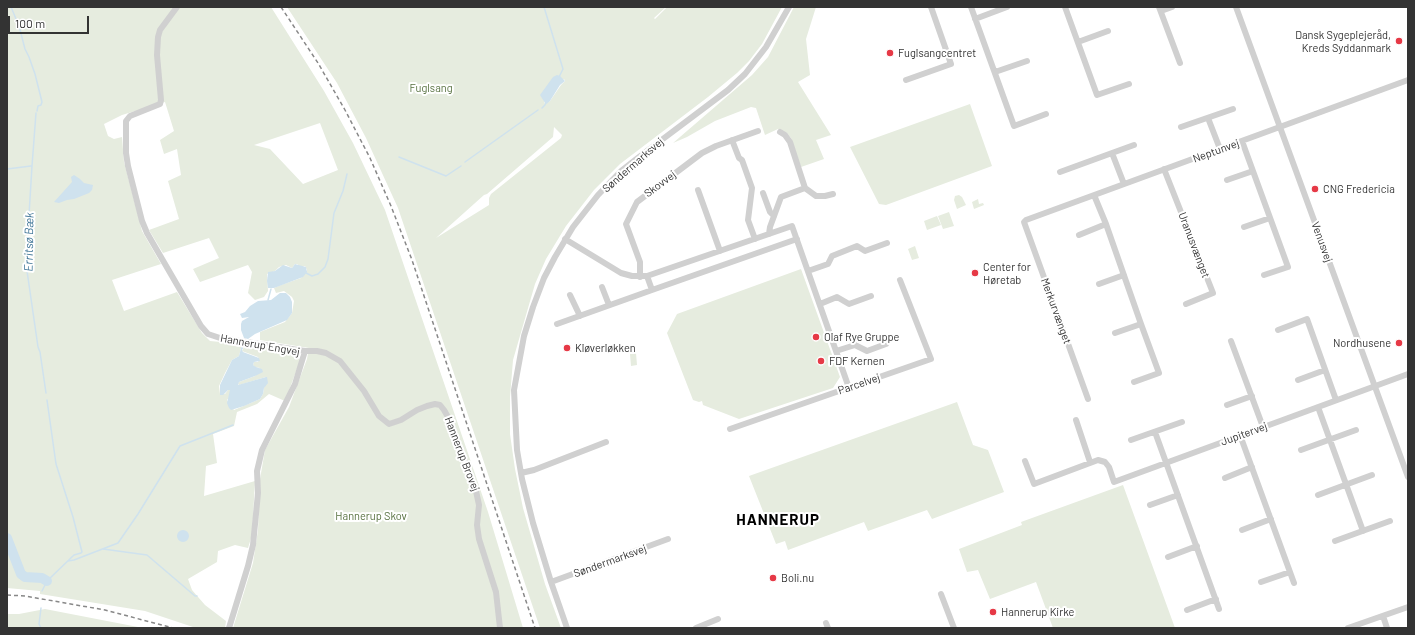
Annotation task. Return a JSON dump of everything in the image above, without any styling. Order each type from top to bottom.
[{"type":"street","name":"Hannerup Engvej","points":[[177,7],[160,30],[158,37],[157,55],[161,100],[160,104],[130,116],[126,121],[126,153],[128,166],[142,221],[147,233],[201,326],[208,334],[220,338],[304,351],[296,384],[262,450],[257,471],[257,507],[253,545],[229,628]]},
{"type":"street","name":"Søndermarksvej","points":[[567,628],[533,524],[520,473],[515,428],[514,390],[519,359],[525,332],[538,292],[565,240],[585,211],[603,189],[621,171],[728,90],[745,74],[766,47],[788,7]]},
{"type":"street","points":[[906,80],[951,64],[930,7]]},
{"type":"street","points":[[971,7],[1014,126],[1046,114]]},
{"type":"street","points":[[975,19],[1007,7]]},
{"type":"street","points":[[1066,7],[1098,96],[1129,84]]},
{"type":"street","points":[[1172,7],[1160,9],[1180,63]]},
{"type":"street","name":"Venusvej","points":[[1236,7],[1408,477]]},
{"type":"street","points":[[1078,42],[1108,31]]},
{"type":"street","points":[[995,72],[1026,61]]},
{"type":"street","name":"Neptunvej","points":[[1024,222],[1408,80]]},
{"type":"street","points":[[1181,127],[1233,109]]},
{"type":"street","points":[[1208,118],[1220,149]]},
{"type":"street","name":"Skovvej","points":[[640,277],[640,262],[626,224],[637,202],[702,153],[716,146],[758,131]]},
{"type":"street","points":[[780,132],[785,135],[790,142],[806,188],[816,196],[833,194]]},
{"type":"street","points":[[732,140],[739,158],[742,160],[752,188],[748,220],[755,239]]},
{"type":"street","points":[[1242,141],[1288,267],[1264,275]]},
{"type":"street","points":[[1060,172],[1134,145]]},
{"type":"street","points":[[1112,153],[1124,184]]},
{"type":"street","name":"Uranusvænget","points":[[1164,170],[1213,293],[1186,304]]},
{"type":"street","points":[[1227,180],[1253,171]]},
{"type":"street","points":[[769,234],[770,227],[781,197],[806,188]]},
{"type":"street","points":[[698,190],[720,251]]},
{"type":"street","points":[[763,193],[770,212],[774,216]]},
{"type":"street","points":[[1094,195],[1106,224],[1159,373],[1134,382]]},
{"type":"street","points":[[1244,227],[1270,218]]},
{"type":"street","name":"Merkurvænget","points":[[1024,222],[1088,399]]},
{"type":"street","points":[[1079,235],[1106,224]]},
{"type":"street","points":[[565,240],[621,273],[640,277],[647,276],[792,226],[849,388]]},
{"type":"street","points":[[557,324],[797,239]]},
{"type":"street","points":[[808,271],[828,264],[832,256],[857,246],[865,251],[887,243]]},
{"type":"street","points":[[1099,284],[1124,275]]},
{"type":"street","points":[[647,276],[652,290]]},
{"type":"street","name":"Parcelvej","points":[[730,429],[931,359],[900,280]]},
{"type":"street","points":[[602,287],[609,305]]},
{"type":"street","points":[[570,295],[580,316]]},
{"type":"street","points":[[820,304],[837,297],[849,304],[871,296]]},
{"type":"street","points":[[1278,330],[1307,319],[1336,400]]},
{"type":"street","points":[[1115,333],[1141,324]]},
{"type":"street","points":[[1231,341],[1263,427]]},
{"type":"street","points":[[836,351],[854,345],[867,351],[886,344]]},
{"type":"street","name":"Hannerup Brovej","points":[[304,351],[326,353],[340,361],[364,391],[379,416],[389,424],[401,420],[417,410],[427,406],[435,404],[444,410],[476,492],[479,505],[477,525],[479,539],[496,592],[500,628]]},
{"type":"street","points":[[1298,380],[1325,370]]},
{"type":"street","name":"Jupitervej","points":[[1090,462],[1098,460],[1105,462],[1109,467],[1114,482],[1408,374]]},
{"type":"street","points":[[1227,405],[1252,396]]},
{"type":"street","points":[[1318,406],[1363,531]]},
{"type":"street","points":[[1025,460],[1034,484],[1090,462],[1076,420]]},
{"type":"street","points":[[1131,440],[1182,422]]},
{"type":"street","points":[[1300,450],[1356,430]]},
{"type":"street","points":[[1155,432],[1219,609]]},
{"type":"street","points":[[1240,435],[1294,583]]},
{"type":"street","points":[[520,473],[534,470],[606,442]]},
{"type":"street","points":[[1225,478],[1252,467]]},
{"type":"street","points":[[1318,495],[1372,475]]},
{"type":"street","points":[[1150,505],[1178,494]]},
{"type":"street","points":[[1242,530],[1271,519]]},
{"type":"street","points":[[1335,541],[1390,521]]},
{"type":"street","name":"Søndermarksvej","points":[[551,582],[668,539]]},
{"type":"street","points":[[1168,557],[1197,546]]},
{"type":"street","points":[[1261,582],[1290,572]]},
{"type":"street","points":[[941,594],[954,628]]},
{"type":"street","points":[[1187,610],[1216,599]]},
{"type":"street","points":[[1348,628],[1408,607]]},
{"type":"street","points":[[1383,616],[1387,628]]},
{"type":"street","points":[[696,628],[718,619]]},
{"type":"green space","name":"Hannerup Skov","points":[[7,7],[271,7],[324,91],[353,143],[385,210],[488,512],[523,628],[233,628],[253,563],[258,530],[260,479],[265,450],[289,407],[307,359],[309,348],[260,340],[260,332],[285,322],[292,313],[294,301],[292,297],[284,291],[276,293],[274,288],[301,278],[307,270],[305,266],[301,267],[297,264],[295,264],[292,268],[286,265],[279,267],[275,271],[267,274],[268,291],[264,297],[255,300],[248,293],[252,272],[248,265],[200,282],[193,269],[219,258],[209,238],[163,253],[149,230],[179,219],[168,181],[181,175],[177,149],[164,154],[160,140],[174,131],[165,102],[122,115],[104,124],[108,136],[114,139],[122,137],[124,162],[142,231],[161,264],[112,280],[124,311],[177,292],[202,333],[210,341],[242,344],[239,356],[232,360],[219,386],[220,394],[225,394],[228,390],[230,390],[230,396],[227,400],[234,410],[260,399],[263,394],[266,377],[239,385],[238,384],[239,382],[255,376],[260,368],[253,365],[254,362],[258,362],[258,357],[242,351],[245,345],[297,353],[300,361],[285,401],[269,394],[257,404],[237,412],[234,426],[213,434],[217,463],[206,466],[204,496],[255,481],[252,535],[248,548],[235,545],[218,551],[217,562],[188,579],[192,590],[205,605],[226,621],[225,628],[196,628],[145,611],[40,594],[40,591],[7,588]],"holes":[[[320,123],[338,170],[303,184],[270,149],[254,145]]]},
{"type":"green space","name":"Fuglsang","points":[[287,7],[666,7],[654,18],[655,19],[667,7],[782,7],[762,44],[749,61],[737,73],[620,164],[594,190],[566,226],[546,259],[535,284],[513,360],[510,397],[510,434],[523,508],[545,584],[561,628],[540,628],[398,208],[366,138],[337,83]],"holes":[[[564,79],[565,81],[550,101],[545,104],[544,101]],[[554,127],[562,135],[561,138],[491,194],[489,198],[489,205],[436,238],[553,137]]]},
{"type":"green space","points":[[794,7],[816,7],[806,39],[810,75],[798,82],[831,135],[816,140],[824,159],[801,167],[791,138],[787,133],[778,129],[765,135],[756,108],[751,107],[715,121],[673,143],[752,75],[768,57]]},
{"type":"green space","points":[[970,104],[992,166],[886,205],[879,204],[850,147]]},
{"type":"green space","points":[[959,195],[962,197],[966,205],[957,209],[954,200],[955,196]]},
{"type":"green space","points":[[978,199],[979,204],[983,203],[984,205],[974,209],[972,202]]},
{"type":"green space","points":[[949,212],[954,226],[943,229],[938,216]]},
{"type":"green space","points":[[937,216],[941,225],[927,230],[924,221]]},
{"type":"green space","points":[[915,246],[919,258],[912,260],[908,249]]},
{"type":"green space","points":[[801,269],[840,377],[833,388],[739,419],[703,405],[702,401],[699,402],[693,400],[667,333],[677,314]]},
{"type":"green space","points":[[636,353],[637,365],[631,366],[630,354]]},
{"type":"green space","points":[[957,402],[973,445],[988,450],[1004,492],[932,519],[927,510],[868,531],[864,522],[788,550],[785,541],[776,544],[749,476]]},
{"type":"green space","points":[[1123,485],[1175,628],[1053,628],[1036,582],[990,599],[978,570],[967,572],[959,549],[1022,525],[1021,522]]},
{"type":"green space","points":[[45,609],[140,628],[7,628],[7,614],[19,614]]},
{"type":"water","points":[[557,75],[565,81],[560,85],[550,101],[544,106],[545,103],[540,95],[553,77]]},
{"type":"water","points":[[74,175],[84,183],[93,185],[92,190],[89,193],[74,199],[59,203],[54,202],[72,182],[71,177]]},
{"type":"water","points":[[295,264],[306,267],[307,272],[303,277],[274,288],[268,288],[268,272],[275,271],[283,265],[292,268]]},
{"type":"water","points":[[280,293],[286,293],[292,302],[292,313],[287,320],[255,334],[248,339],[244,338],[241,330],[241,324],[242,321],[249,317],[242,318],[240,314],[245,312],[250,306],[258,301],[271,300]]},
{"type":"water","points":[[242,344],[245,345],[242,350],[243,352],[259,358],[260,361],[254,362],[253,365],[262,369],[263,372],[239,382],[238,385],[266,377],[268,383],[264,388],[260,399],[231,410],[227,403],[230,390],[223,395],[220,395],[220,385],[232,360],[239,356]]},
{"type":"water","points":[[185,530],[188,531],[188,541],[181,542],[178,541],[177,534],[178,531]]},
{"type":"waterway","name":"Erritsø Bæk","points":[[11,7],[35,74],[42,102],[41,105],[38,106],[37,111]]},
{"type":"waterway","points":[[544,7],[563,69],[559,77]]},
{"type":"waterway","points":[[542,108],[545,105]]},
{"type":"waterway","points":[[465,162],[538,110]]},
{"type":"waterway","name":"Erritsø Bæk","points":[[36,113],[26,264],[46,393]]},
{"type":"waterway","points":[[399,157],[446,176],[461,166]]},
{"type":"waterway","points":[[7,169],[31,166]]},
{"type":"waterway","points":[[306,273],[312,276],[318,274],[325,267],[328,259],[334,213],[343,191],[347,174]]},
{"type":"waterway","points":[[268,300],[271,289]]},
{"type":"waterway","name":"Erritsø Bæk","points":[[42,591],[47,581],[74,555],[82,552],[73,517],[56,464],[47,400]]},
{"type":"waterway","points":[[68,561],[118,543],[138,514],[180,446],[233,425]]},
{"type":"waterway","points":[[7,538],[21,574],[25,577],[42,578],[47,581]]},
{"type":"waterway","points":[[103,549],[147,555],[195,596],[197,596]]},
{"type":"waterway","name":"Erritsø Bæk","points":[[41,608],[39,624],[41,628]]},
{"type":"railway","points":[[281,7],[318,63],[345,110],[370,158],[391,206],[412,260],[535,628]]},
{"type":"railway","points":[[7,595],[25,596],[105,610],[173,628]]},
{"type":"place","name":"Dansk Sygeplejeråd, Kreds Syddanmark","points":[[1399,41]]},
{"type":"place","name":"Fuglsangcentret","points":[[890,53]]},
{"type":"place","name":"CNG Fredericia","points":[[1315,189]]},
{"type":"place","name":"Center for Høretab","points":[[975,273]]},
{"type":"place","name":"Olaf Rye Gruppe","points":[[816,337]]},
{"type":"place","name":"Nordhusene","points":[[1399,343]]},
{"type":"place","name":"Kløverløkken","points":[[567,348]]},
{"type":"place","name":"FDF Kernen","points":[[821,361]]},
{"type":"place","name":"Boli.nu","points":[[773,578]]},
{"type":"place","name":"Hannerup Kirke","points":[[993,612]]},
{"type":"district","name":"HANNERUP","points":[[778,520]]}]
